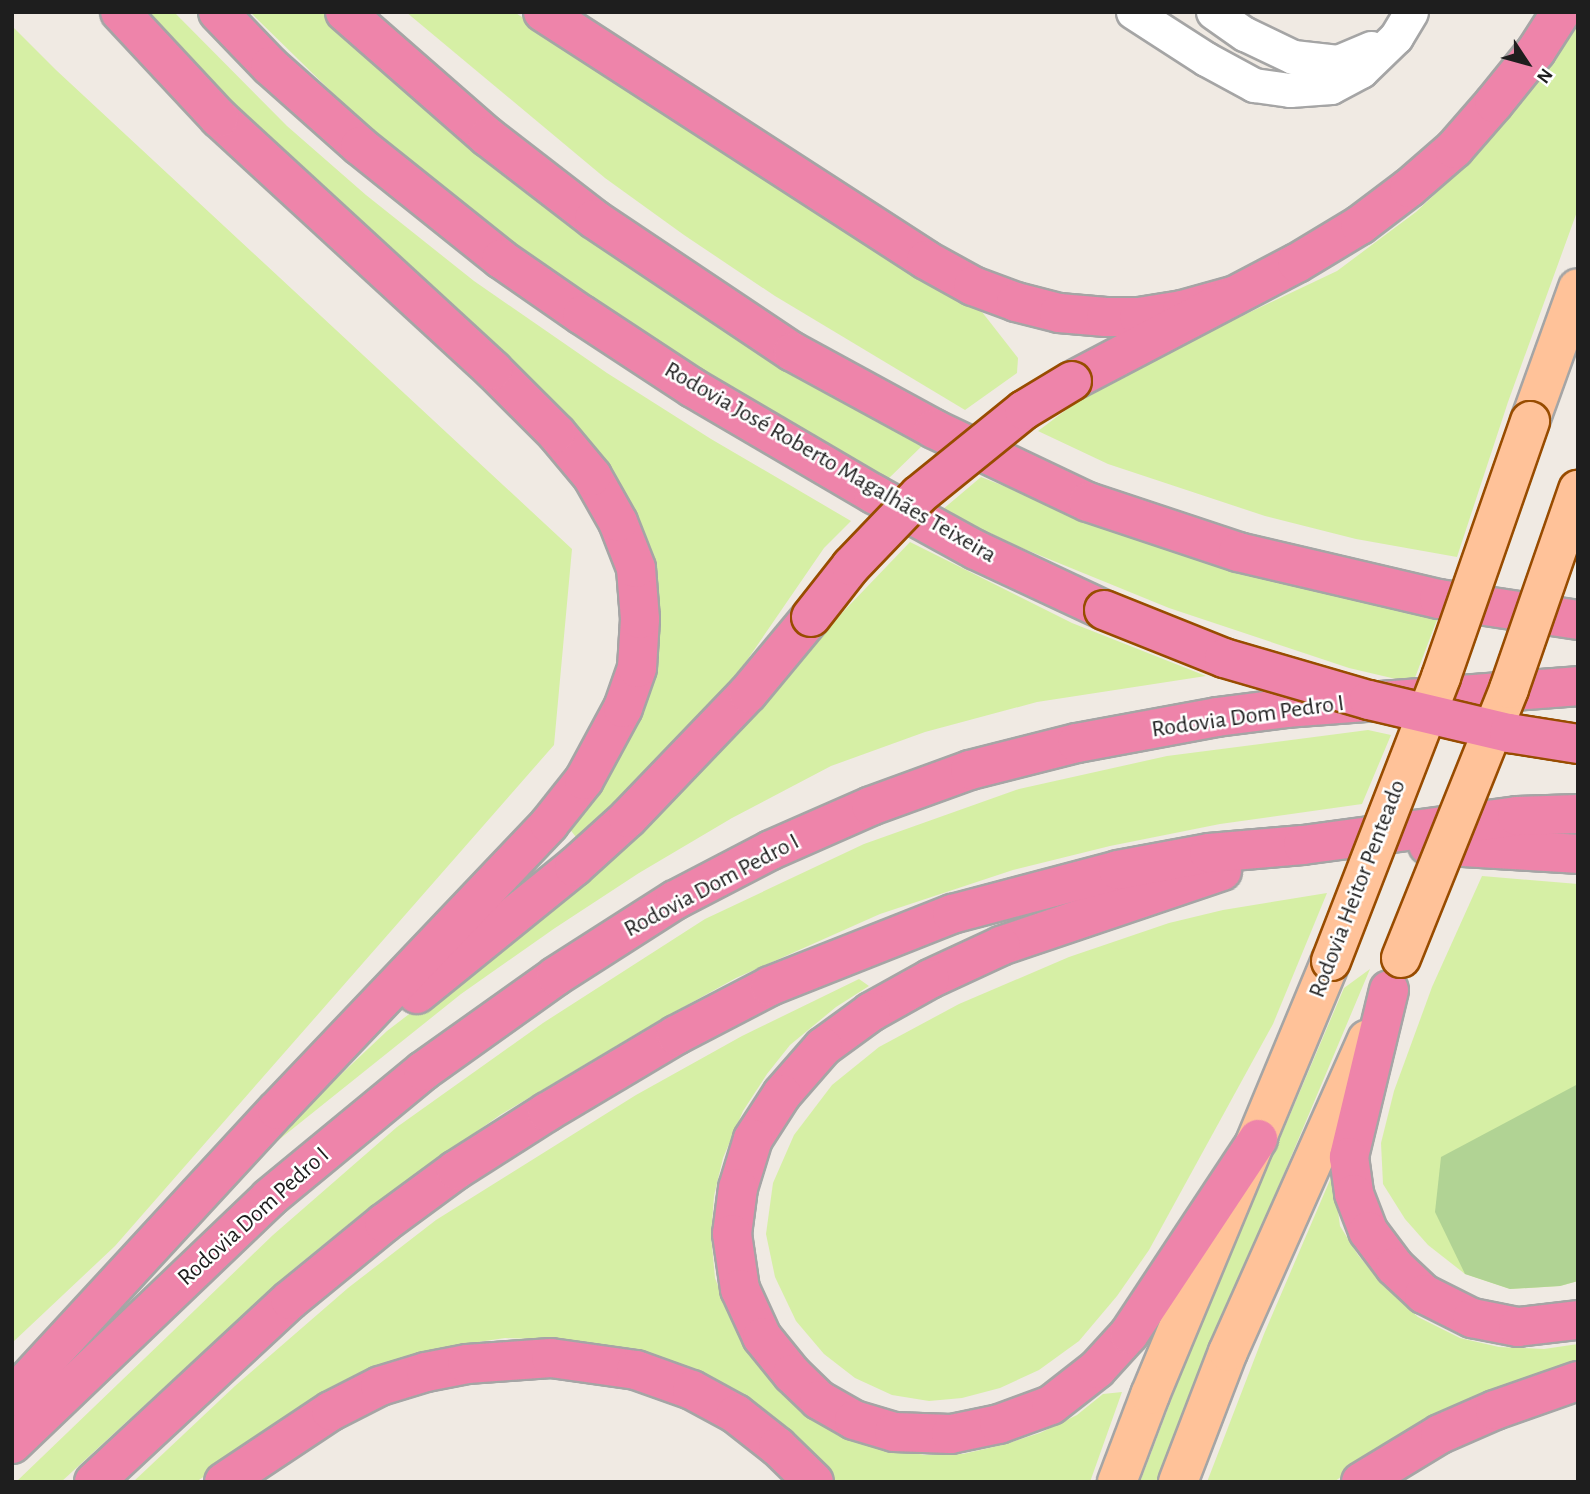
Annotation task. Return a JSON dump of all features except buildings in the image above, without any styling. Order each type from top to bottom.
[{"type":"highway","points":[[12,1398],[277,1110],[549,824],[584,780],[611,732],[637,668],[640,619],[636,568],[618,522],[592,476],[556,433],[494,370],[219,118],[120,12]]},
{"type":"highway","name":"Rodovia José Roberto Magalhães Teixeira","points":[[218,12],[270,66],[371,155],[501,259],[693,388],[976,550],[1104,610],[1224,658],[1369,700],[1508,733],[1578,744]]},
{"type":"highway","points":[[345,12],[488,137],[594,219],[793,352],[934,429],[1088,502],[1238,552],[1439,599],[1578,620]]},
{"type":"highway","points":[[542,12],[915,253],[973,286],[1016,302],[1059,313],[1106,317],[1139,317],[1182,310],[1233,296]]},
{"type":"highway","points":[[277,1110],[574,867],[682,763],[748,693],[851,566],[919,495],[1024,410],[1072,380],[1297,263],[1360,225],[1454,149],[1536,51],[1561,12]]},
{"type":"highway","name":"Rodovia Dom Pedro I","points":[[12,1444],[269,1198],[423,1071],[556,976],[675,900],[771,850],[871,807],[970,770],[1077,743],[1217,717],[1287,708],[1578,686]]},
{"type":"highway","points":[[94,1482],[290,1300],[384,1223],[456,1170],[676,1035],[770,986],[952,914],[1118,870],[1209,853],[1303,845],[1517,816],[1578,814]]},
{"type":"highway","points":[[1342,840],[1578,854]]},
{"type":"highway","points":[[1258,1139],[1129,1334],[1097,1369],[1051,1405],[999,1424],[951,1434],[894,1432],[854,1420],[820,1400],[792,1374],[762,1337],[740,1289],[732,1234],[738,1188],[753,1139],[782,1094],[823,1047],[870,1012],[930,979],[1001,946],[1303,845]]},
{"type":"highway","points":[[1395,974],[1349,1157],[1354,1194],[1368,1231],[1395,1267],[1424,1294],[1472,1318],[1518,1327],[1578,1320]]},
{"type":"highway","points":[[224,1482],[331,1411],[380,1386],[426,1372],[467,1364],[551,1358],[636,1370],[692,1390],[736,1414],[778,1447],[814,1482]]},
{"type":"highway","points":[[1361,1482],[1440,1434],[1495,1410],[1578,1381]]},
{"type":"main road","name":"Rodovia Heitor Penteado","points":[[1117,1482],[1150,1395],[1331,961],[1441,677],[1578,288]]},
{"type":"main road","points":[[1178,1482],[1228,1352],[1395,974],[1509,688],[1578,489]]},
{"type":"street","points":[[1133,12],[1206,60],[1254,85],[1290,90],[1331,87],[1361,71],[1404,25]]},
{"type":"street","points":[[1213,12],[1245,34],[1293,57],[1338,62],[1404,25]]},
{"type":"green space","points":[[138,12],[174,12],[287,126],[366,195],[474,281],[607,373],[711,439],[851,521],[824,548],[721,698],[579,841],[569,828],[655,572],[347,216]]},
{"type":"green space","points":[[250,12],[326,12],[369,54],[924,444],[886,481],[683,361],[573,288],[426,176],[345,105]]},
{"type":"green space","points":[[406,12],[514,12],[975,303],[1018,358],[1017,373],[965,410],[775,296],[684,235],[605,178]]},
{"type":"green space","points":[[1578,23],[1578,209],[1508,402],[1457,557],[1356,539],[1265,516],[1108,464],[1038,431],[1078,401],[1153,358],[1337,271],[1416,212],[1480,152],[1531,89]]},
{"type":"green space","points":[[12,26],[56,70],[572,549],[554,745],[115,1246],[12,1343]]},
{"type":"green space","points":[[981,477],[1121,532],[1438,617],[1413,683],[1349,668],[1169,608],[1017,546],[942,510]]},
{"type":"green space","points":[[910,542],[1072,623],[1206,676],[1037,702],[925,732],[831,766],[732,818],[639,873],[555,928],[461,994],[230,1179],[387,1031],[477,962],[796,661]]},
{"type":"green space","points":[[1368,730],[1391,735],[1362,804],[1220,824],[1110,846],[1013,870],[880,914],[736,978],[660,1020],[500,1115],[366,1210],[291,1271],[61,1482],[16,1482],[273,1235],[397,1127],[543,1023],[705,919],[864,844],[1019,789],[1167,756]]},
{"type":"green space","points":[[1482,876],[1578,884],[1578,1281],[1560,1286],[1510,1289],[1465,1274],[1428,1245],[1405,1219],[1383,1184],[1381,1143],[1394,1091],[1432,987]]},
{"type":"green space","points":[[1327,893],[1273,1024],[1149,1250],[1117,1296],[1079,1341],[1039,1370],[1000,1388],[962,1398],[929,1401],[892,1395],[855,1378],[824,1354],[796,1321],[775,1277],[766,1234],[773,1183],[794,1135],[832,1085],[879,1047],[959,1004],[1069,957],[1169,923],[1223,910]]},
{"type":"green space","points":[[1370,969],[1211,1347],[1161,1482],[1140,1482],[1194,1340],[1344,988]]},
{"type":"green space","points":[[859,979],[869,986],[836,1007],[790,1045],[767,1074],[743,1111],[723,1158],[714,1196],[711,1235],[715,1278],[731,1320],[752,1358],[780,1391],[817,1423],[842,1436],[878,1447],[925,1455],[963,1454],[1040,1433],[1077,1415],[1103,1394],[1122,1392],[1090,1482],[836,1482],[619,1349],[563,1340],[505,1338],[445,1347],[384,1365],[279,1425],[196,1482],[133,1482],[235,1386],[348,1288],[436,1220],[636,1095],[742,1036]]},
{"type":"green space","points":[[1578,1084],[1578,1281],[1560,1286],[1510,1289],[1465,1274],[1435,1212],[1441,1157]]},
{"type":"green space","points":[[1333,1173],[1340,1226],[1358,1255],[1384,1286],[1418,1317],[1460,1338],[1499,1347],[1544,1349],[1578,1344],[1578,1366],[1346,1473],[1334,1482],[1207,1482],[1264,1334]]}]
